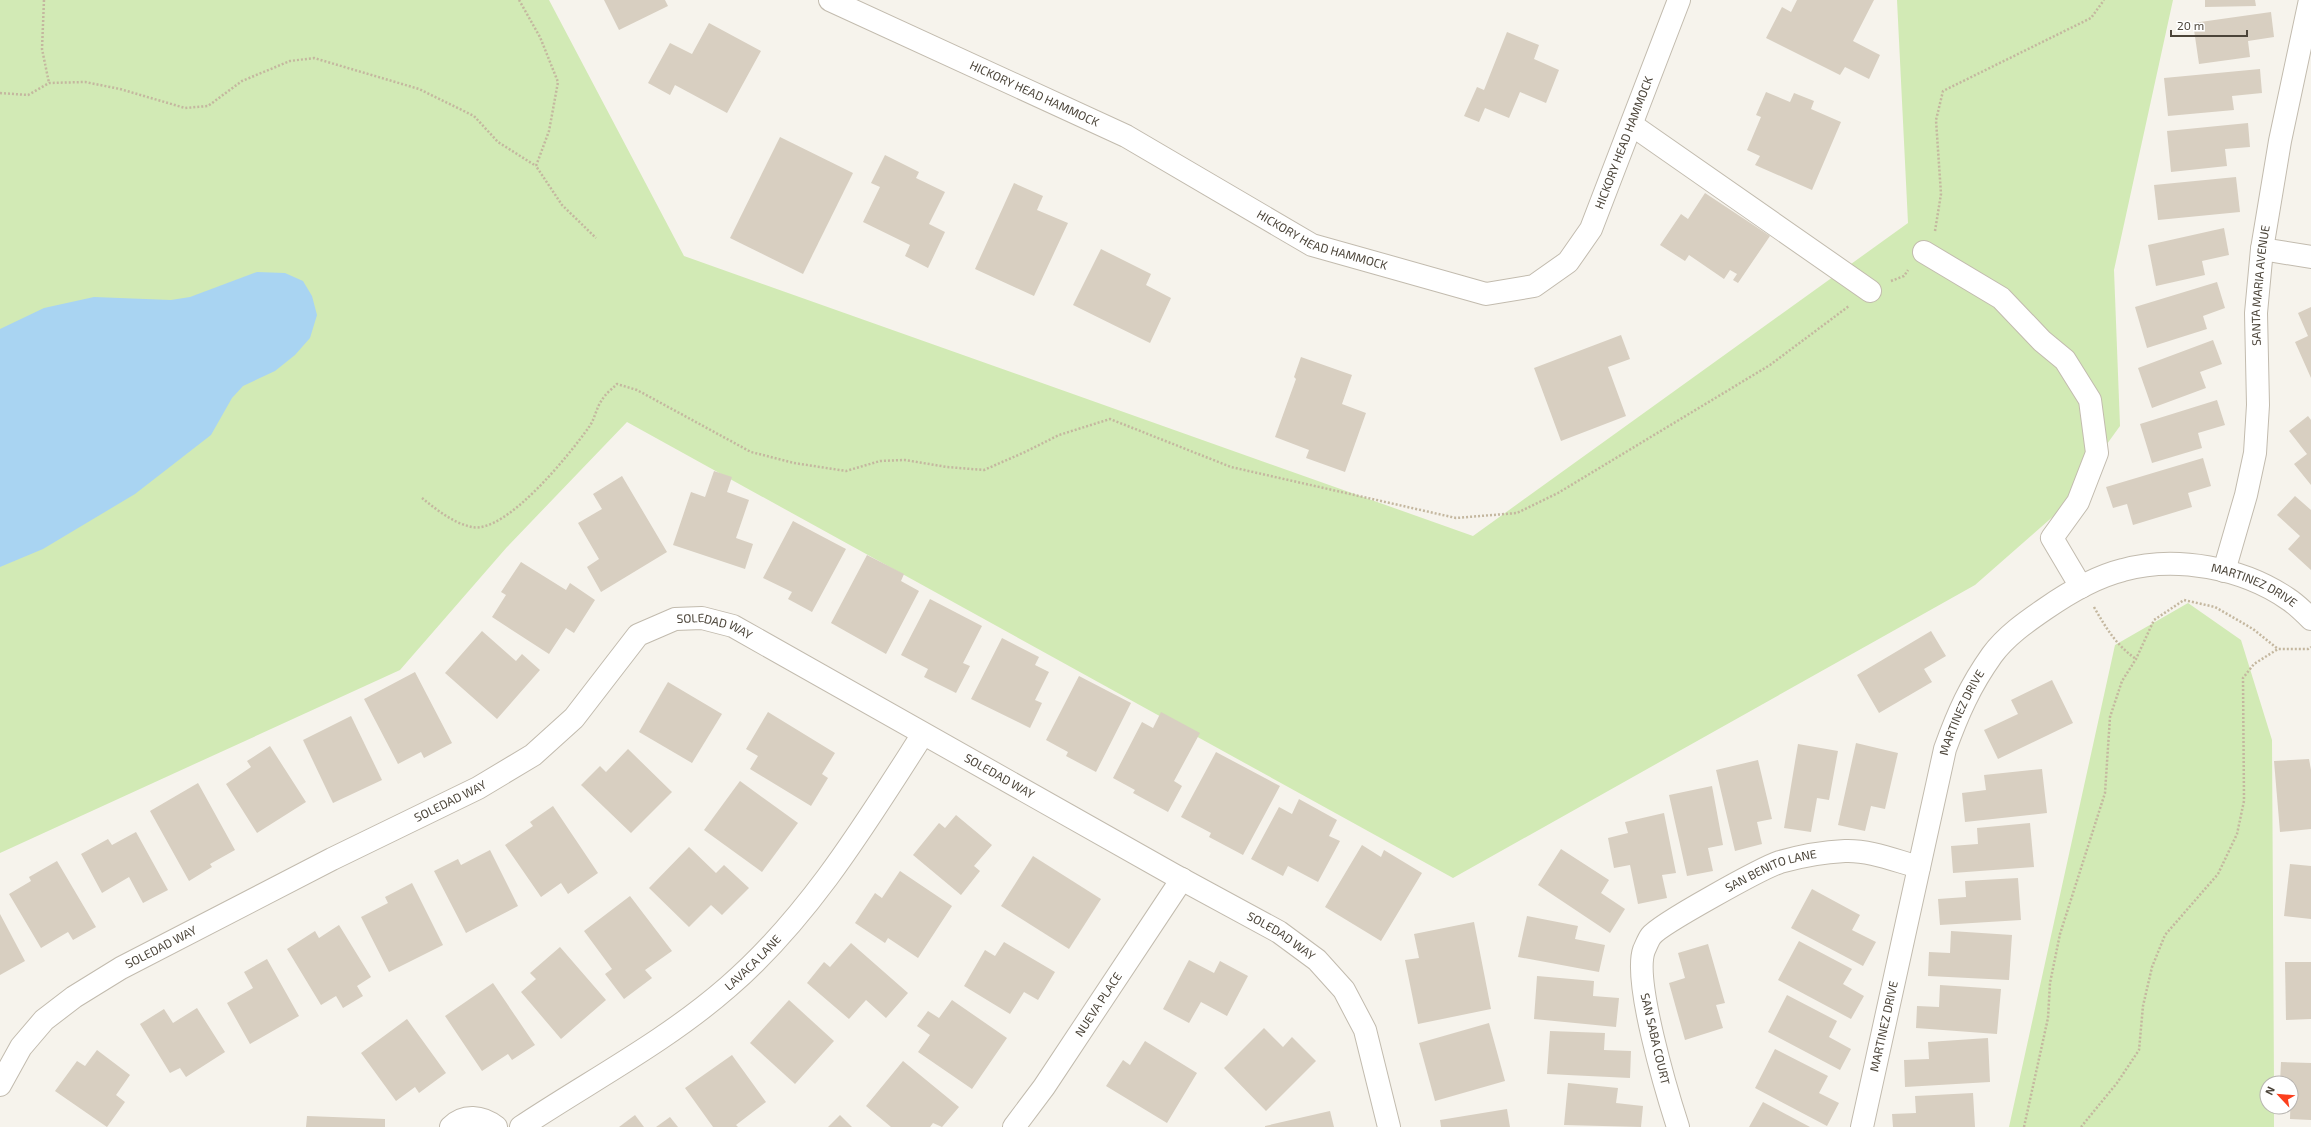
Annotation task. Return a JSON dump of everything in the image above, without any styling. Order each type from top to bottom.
[{"type":"street","name":"HICKORY HEAD HAMMOCK","points":[[830,0],[1126,136],[1312,246],[1486,294],[1534,286],[1568,262],[1591,229],[1679,0]]},
{"type":"street","name":"SANTA MARIA AVENUE","points":[[2224,571],[2247,489],[2256,441],[2258,405],[2256,314],[2262,249],[2280,141],[2310,0]]},
{"type":"street","points":[[1632,125],[1870,291]]},
{"type":"street","points":[[2262,249],[2311,257]]},
{"type":"street","points":[[1924,252],[2001,298],[2042,341],[2064,360],[2090,400],[2097,453],[2078,502],[2052,538],[2081,586]]},
{"type":"street","name":"MARTINEZ DRIVE","points":[[1862,1127],[1945,749],[1964,698],[1993,653],[2020,627],[2081,586],[2123,570],[2171,563],[2209,567],[2248,577],[2288,599],[2311,619]]},
{"type":"street","name":"SOLEDAD WAY","points":[[0,1085],[21,1047],[44,1020],[74,997],[128,965],[332,859],[478,788],[533,755],[574,718],[638,635],[675,619],[702,618],[733,626],[923,734],[1279,932],[1317,960],[1344,990],[1365,1030],[1389,1127]]},
{"type":"street","name":"LAVACA LANE","points":[[521,1127],[681,1024],[728,987],[768,950],[802,910],[841,857],[923,734]]},
{"type":"street","name":"SAN BENITO LANE","points":[[1644,950],[1651,936],[1670,922],[1778,863],[1812,854],[1846,851],[1870,854],[1919,867]]},
{"type":"street","name":"NUEVA PLACE","points":[[1014,1127],[1044,1087],[1182,879]]},
{"type":"street","name":"SAN SABA COURT","points":[[1644,950],[1641,971],[1649,1018],[1678,1127]]},
{"type":"street","points":[[451,1127],[465,1118],[477,1118],[488,1121],[496,1127]]},
{"type":"path","points":[[44,0],[42,49],[50,83]]},
{"type":"path","points":[[519,0],[540,37],[558,82],[549,131],[536,166]]},
{"type":"path","points":[[422,498],[456,522],[473,527],[491,526],[512,511],[564,460],[590,425],[602,399],[617,384],[637,390],[752,452],[794,463],[846,471],[880,461],[906,460],[946,467],[984,470],[1059,435],[1110,419],[1231,467],[1336,492],[1456,518],[1517,513],[1595,471],[1770,365],[1870,291],[1904,276],[1933,241],[1942,194],[1936,120],[1944,92],[2090,18],[2104,0]]},
{"type":"path","points":[[0,92],[28,95],[50,83],[85,82],[120,89],[185,108],[208,106],[242,81],[290,61],[314,58],[419,89],[474,116],[498,142],[536,166],[562,205],[596,238]]},
{"type":"path","points":[[2081,586],[2114,640],[2136,658]]},
{"type":"path","points":[[2024,1127],[2048,1018],[2050,983],[2060,934],[2105,793],[2110,717],[2122,681],[2136,658],[2154,620],[2184,600],[2215,607],[2253,629],[2278,649]]},
{"type":"path","points":[[2081,1127],[2117,1084],[2139,1050],[2143,1006],[2152,967],[2166,935],[2218,874],[2237,834],[2244,800],[2243,678],[2254,664],[2278,649],[2311,648]]},
{"type":"green space","points":[[0,0],[549,0],[684,256],[1473,536],[1908,223],[1897,0],[2173,0],[2114,270],[2120,426],[2057,513],[1975,585],[1453,878],[627,422],[507,547],[400,670],[0,853]]},
{"type":"green space","points":[[2188,603],[2241,640],[2272,740],[2274,1075],[2259,1075],[2259,1115],[2274,1115],[2274,1127],[2009,1127],[2115,645]]},
{"type":"water","points":[[257,272],[285,273],[303,281],[312,296],[317,315],[310,338],[295,355],[275,371],[243,386],[232,398],[211,435],[135,494],[43,549],[0,567],[0,329],[44,308],[94,297],[171,300],[190,297]]},
{"type":"building","points":[[604,0],[665,0],[668,6],[619,30]]},
{"type":"building","points":[[1797,0],[1874,0],[1853,41],[1880,55],[1869,79],[1845,67],[1840,75],[1766,38],[1782,7],[1791,12]]},
{"type":"building","points":[[2205,0],[2255,0],[2256,6],[2205,7]]},
{"type":"building","points":[[2271,12],[2274,37],[2248,41],[2250,57],[2199,64],[2193,23]]},
{"type":"building","points":[[709,23],[761,51],[727,113],[675,85],[670,95],[648,83],[670,43],[692,54]]},
{"type":"building","points":[[1507,32],[1539,45],[1534,59],[1559,70],[1546,103],[1520,92],[1509,118],[1485,108],[1479,122],[1464,116],[1477,87],[1484,90]]},
{"type":"building","points":[[2260,69],[2262,93],[2232,96],[2234,110],[2168,116],[2164,78]]},
{"type":"building","points":[[1766,92],[1790,102],[1794,93],[1814,101],[1811,109],[1841,122],[1812,190],[1755,165],[1760,156],[1747,150],[1761,117],[1756,115]]},
{"type":"building","points":[[2248,123],[2250,147],[2225,149],[2227,166],[2171,172],[2167,131]]},
{"type":"building","points":[[780,137],[853,173],[803,274],[730,238]]},
{"type":"building","points":[[885,155],[919,172],[916,178],[945,192],[929,224],[945,232],[928,268],[905,256],[910,245],[863,222],[880,187],[871,183]]},
{"type":"building","points":[[2236,177],[2240,212],[2158,220],[2154,185]]},
{"type":"building","points":[[1014,183],[1043,196],[1037,210],[1068,223],[1034,296],[975,269]]},
{"type":"building","points":[[1705,193],[1770,236],[1738,283],[1733,280],[1737,274],[1730,270],[1724,279],[1689,255],[1685,261],[1660,245],[1681,214],[1688,219]]},
{"type":"building","points":[[2224,228],[2229,255],[2202,261],[2205,275],[2156,286],[2148,245]]},
{"type":"building","points":[[1101,249],[1151,274],[1146,285],[1171,298],[1150,343],[1073,305]]},
{"type":"building","points":[[2217,282],[2225,308],[2203,316],[2207,329],[2147,348],[2135,307]]},
{"type":"building","points":[[2311,307],[2311,378],[2295,342],[2308,336],[2298,313]]},
{"type":"building","points":[[1621,335],[1630,359],[1608,367],[1626,416],[1561,441],[1534,368]]},
{"type":"building","points":[[2213,340],[2222,364],[2200,372],[2206,388],[2152,408],[2138,368]]},
{"type":"building","points":[[1301,357],[1352,375],[1342,404],[1366,413],[1345,472],[1306,458],[1309,450],[1275,437],[1296,379],[1294,377]]},
{"type":"building","points":[[2217,400],[2225,425],[2198,433],[2202,448],[2152,463],[2140,424]]},
{"type":"building","points":[[2308,416],[2311,420],[2311,485],[2294,464],[2307,454],[2289,431]]},
{"type":"building","points":[[2203,458],[2211,486],[2188,493],[2192,507],[2133,525],[2127,504],[2113,508],[2106,487]]},
{"type":"building","points":[[714,471],[732,477],[727,492],[749,500],[736,538],[753,544],[745,569],[673,545],[691,492],[705,497]]},
{"type":"building","points":[[622,476],[667,552],[601,592],[587,567],[599,559],[578,523],[602,509],[593,494]]},
{"type":"building","points":[[2295,496],[2311,510],[2311,570],[2288,549],[2300,536],[2277,515]]},
{"type":"building","points":[[793,521],[846,549],[812,612],[788,599],[792,592],[763,578]]},
{"type":"building","points":[[867,555],[904,574],[901,581],[919,591],[886,654],[831,623]]},
{"type":"building","points":[[521,562],[566,590],[570,583],[595,600],[574,633],[566,628],[549,654],[492,617],[506,595],[501,592]]},
{"type":"building","points":[[930,599],[982,626],[963,663],[970,666],[956,693],[924,677],[928,669],[901,655]]},
{"type":"building","points":[[482,631],[516,661],[522,654],[540,670],[497,719],[445,673]]},
{"type":"building","points":[[1931,631],[1946,656],[1924,669],[1932,682],[1879,713],[1857,675]]},
{"type":"building","points":[[1002,638],[1039,657],[1035,665],[1049,672],[1035,700],[1042,703],[1030,728],[971,699]]},
{"type":"building","points":[[415,672],[452,743],[424,758],[421,752],[398,764],[364,699]]},
{"type":"building","points":[[1079,676],[1131,703],[1096,772],[1066,756],[1068,752],[1046,740]]},
{"type":"building","points":[[2052,680],[2073,723],[1998,759],[1984,730],[2018,714],[2011,700]]},
{"type":"building","points":[[668,682],[722,714],[692,763],[639,732]]},
{"type":"building","points":[[768,712],[835,753],[822,774],[828,778],[811,806],[750,769],[758,756],[746,749]]},
{"type":"building","points":[[1161,712],[1200,733],[1174,781],[1182,786],[1168,812],[1133,793],[1135,790],[1113,778],[1142,722],[1153,728]]},
{"type":"building","points":[[351,716],[382,780],[333,803],[303,740]]},
{"type":"building","points":[[1856,743],[1898,753],[1885,809],[1871,806],[1865,831],[1838,825]]},
{"type":"building","points":[[1798,744],[1838,751],[1829,800],[1817,798],[1811,832],[1784,828]]},
{"type":"building","points":[[270,746],[306,802],[257,833],[226,784],[251,767],[247,761]]},
{"type":"building","points":[[628,749],[672,792],[631,833],[581,785],[600,766],[606,772]]},
{"type":"building","points":[[1216,752],[1280,786],[1243,855],[1209,837],[1211,833],[1181,817]]},
{"type":"building","points":[[2309,759],[2311,770],[2311,829],[2280,832],[2274,761]]},
{"type":"building","points":[[1758,760],[1772,819],[1757,822],[1762,844],[1735,851],[1716,770]]},
{"type":"building","points":[[2042,769],[2047,813],[1965,822],[1962,793],[1986,790],[1984,775]]},
{"type":"building","points":[[740,781],[798,823],[762,872],[704,830]]},
{"type":"building","points":[[198,783],[235,850],[210,864],[212,867],[189,881],[150,811]]},
{"type":"building","points":[[1712,786],[1723,845],[1708,848],[1713,871],[1687,876],[1669,795]]},
{"type":"building","points":[[1299,799],[1337,820],[1329,836],[1340,841],[1318,882],[1288,866],[1283,876],[1251,859],[1279,807],[1292,814]]},
{"type":"building","points":[[553,806],[598,873],[568,894],[561,883],[541,897],[505,845],[533,826],[530,822]]},
{"type":"building","points":[[1664,813],[1676,873],[1662,875],[1667,898],[1638,904],[1630,865],[1614,868],[1608,838],[1628,833],[1625,822]]},
{"type":"building","points":[[956,815],[992,845],[974,866],[980,871],[961,895],[913,855],[939,823],[945,828]]},
{"type":"building","points":[[2030,823],[2034,867],[1953,873],[1951,846],[1978,844],[1977,828]]},
{"type":"building","points":[[136,832],[168,890],[143,903],[129,877],[102,893],[81,854],[108,839],[112,845]]},
{"type":"building","points":[[1362,845],[1381,857],[1384,850],[1422,873],[1381,941],[1325,907]]},
{"type":"building","points":[[689,847],[716,873],[724,865],[749,888],[722,915],[711,905],[689,927],[649,888]]},
{"type":"building","points":[[1561,849],[1609,880],[1601,893],[1625,909],[1610,933],[1538,885]]},
{"type":"building","points":[[490,850],[518,906],[466,933],[434,871],[458,859],[461,865]]},
{"type":"building","points":[[1033,856],[1101,899],[1069,949],[1001,906]]},
{"type":"building","points":[[57,861],[96,927],[73,940],[68,932],[41,948],[9,894],[31,881],[29,877]]},
{"type":"building","points":[[2290,864],[2311,866],[2311,919],[2284,916]]},
{"type":"building","points":[[900,871],[952,906],[918,958],[888,938],[885,943],[855,923],[875,893],[882,898]]},
{"type":"building","points":[[2018,878],[2021,920],[1940,925],[1938,899],[1966,897],[1965,881]]},
{"type":"building","points":[[412,883],[443,945],[389,972],[361,917],[388,903],[385,897]]},
{"type":"building","points":[[1812,889],[1860,915],[1852,930],[1876,942],[1863,966],[1791,928]]},
{"type":"building","points":[[630,896],[672,951],[645,970],[652,978],[624,999],[605,974],[612,969],[584,931]]},
{"type":"building","points":[[0,914],[25,961],[0,975]]},
{"type":"building","points":[[1527,916],[1578,926],[1575,939],[1605,945],[1599,972],[1518,957]]},
{"type":"building","points":[[1474,922],[1491,1009],[1418,1024],[1405,960],[1419,958],[1414,934]]},
{"type":"building","points":[[339,925],[371,977],[357,986],[363,996],[343,1008],[336,996],[321,1005],[287,949],[315,931],[319,938]]},
{"type":"building","points":[[1951,931],[2012,935],[2009,980],[1928,976],[1929,952],[1950,953]]},
{"type":"building","points":[[1799,941],[1852,969],[1843,984],[1864,996],[1851,1019],[1778,980]]},
{"type":"building","points":[[1004,942],[1055,972],[1038,1000],[1024,992],[1010,1014],[964,986],[985,950],[995,956]]},
{"type":"building","points":[[851,943],[908,993],[886,1018],[866,1000],[849,1019],[807,983],[824,962],[830,967]]},
{"type":"building","points":[[1708,944],[1725,1003],[1716,1005],[1723,1028],[1685,1040],[1669,983],[1685,978],[1678,953]]},
{"type":"building","points":[[560,947],[606,1000],[561,1039],[521,992],[536,979],[530,973]]},
{"type":"building","points":[[267,959],[299,1016],[250,1044],[227,1003],[253,988],[244,972]]},
{"type":"building","points":[[1189,960],[1214,973],[1220,961],[1248,976],[1227,1016],[1201,1002],[1189,1023],[1163,1009]]},
{"type":"building","points":[[2285,962],[2311,962],[2311,1019],[2286,1020]]},
{"type":"building","points":[[1537,976],[1594,981],[1593,996],[1619,998],[1616,1027],[1534,1019]]},
{"type":"building","points":[[493,983],[535,1045],[512,1060],[508,1054],[482,1071],[445,1016]]},
{"type":"building","points":[[1940,985],[2001,989],[1997,1034],[1916,1028],[1917,1006],[1939,1007]]},
{"type":"building","points":[[1787,995],[1837,1021],[1829,1037],[1851,1049],[1840,1070],[1768,1032]]},
{"type":"building","points":[[789,1000],[834,1041],[795,1084],[750,1043]]},
{"type":"building","points":[[952,1000],[1007,1038],[972,1089],[918,1052],[930,1035],[917,1026],[928,1011],[939,1018]]},
{"type":"building","points":[[197,1008],[225,1052],[186,1077],[180,1068],[170,1073],[140,1024],[164,1009],[173,1023]]},
{"type":"building","points":[[407,1019],[446,1073],[419,1093],[415,1087],[396,1101],[361,1053]]},
{"type":"building","points":[[1489,1023],[1505,1081],[1435,1101],[1419,1043]]},
{"type":"building","points":[[1264,1028],[1283,1047],[1292,1037],[1316,1061],[1266,1111],[1224,1068]]},
{"type":"building","points":[[1550,1031],[1605,1033],[1604,1050],[1631,1051],[1630,1078],[1547,1074]]},
{"type":"building","points":[[1988,1038],[1990,1082],[1905,1087],[1904,1060],[1929,1059],[1928,1042]]},
{"type":"building","points":[[1145,1041],[1197,1073],[1167,1123],[1106,1086],[1123,1060],[1130,1065]]},
{"type":"building","points":[[1775,1049],[1828,1076],[1819,1093],[1839,1103],[1827,1126],[1755,1088]]},
{"type":"building","points":[[97,1050],[130,1075],[116,1095],[125,1102],[107,1127],[55,1091],[77,1061],[85,1066]]},
{"type":"building","points":[[732,1055],[766,1102],[736,1125],[738,1127],[713,1127],[685,1088]]},
{"type":"building","points":[[903,1061],[959,1107],[942,1127],[933,1123],[930,1127],[891,1127],[866,1106]]},
{"type":"building","points":[[2281,1062],[2311,1063],[2311,1120],[2290,1119],[2290,1115],[2299,1115],[2299,1075],[2280,1075]]},
{"type":"building","points":[[1568,1083],[1618,1088],[1616,1103],[1643,1106],[1641,1127],[1564,1125]]},
{"type":"building","points":[[1973,1093],[1975,1127],[1893,1127],[1892,1114],[1916,1113],[1915,1096]]},
{"type":"building","points":[[1763,1102],[1810,1127],[1749,1127]]},
{"type":"building","points":[[1507,1109],[1510,1127],[1441,1127],[1440,1120]]},
{"type":"building","points":[[1330,1111],[1334,1127],[1265,1127],[1265,1126]]},
{"type":"building","points":[[635,1115],[644,1127],[619,1127]]},
{"type":"building","points":[[840,1115],[852,1127],[828,1127]]},
{"type":"building","points":[[307,1116],[385,1119],[385,1127],[306,1127]]},
{"type":"building","points":[[670,1117],[678,1127],[656,1127]]}]
